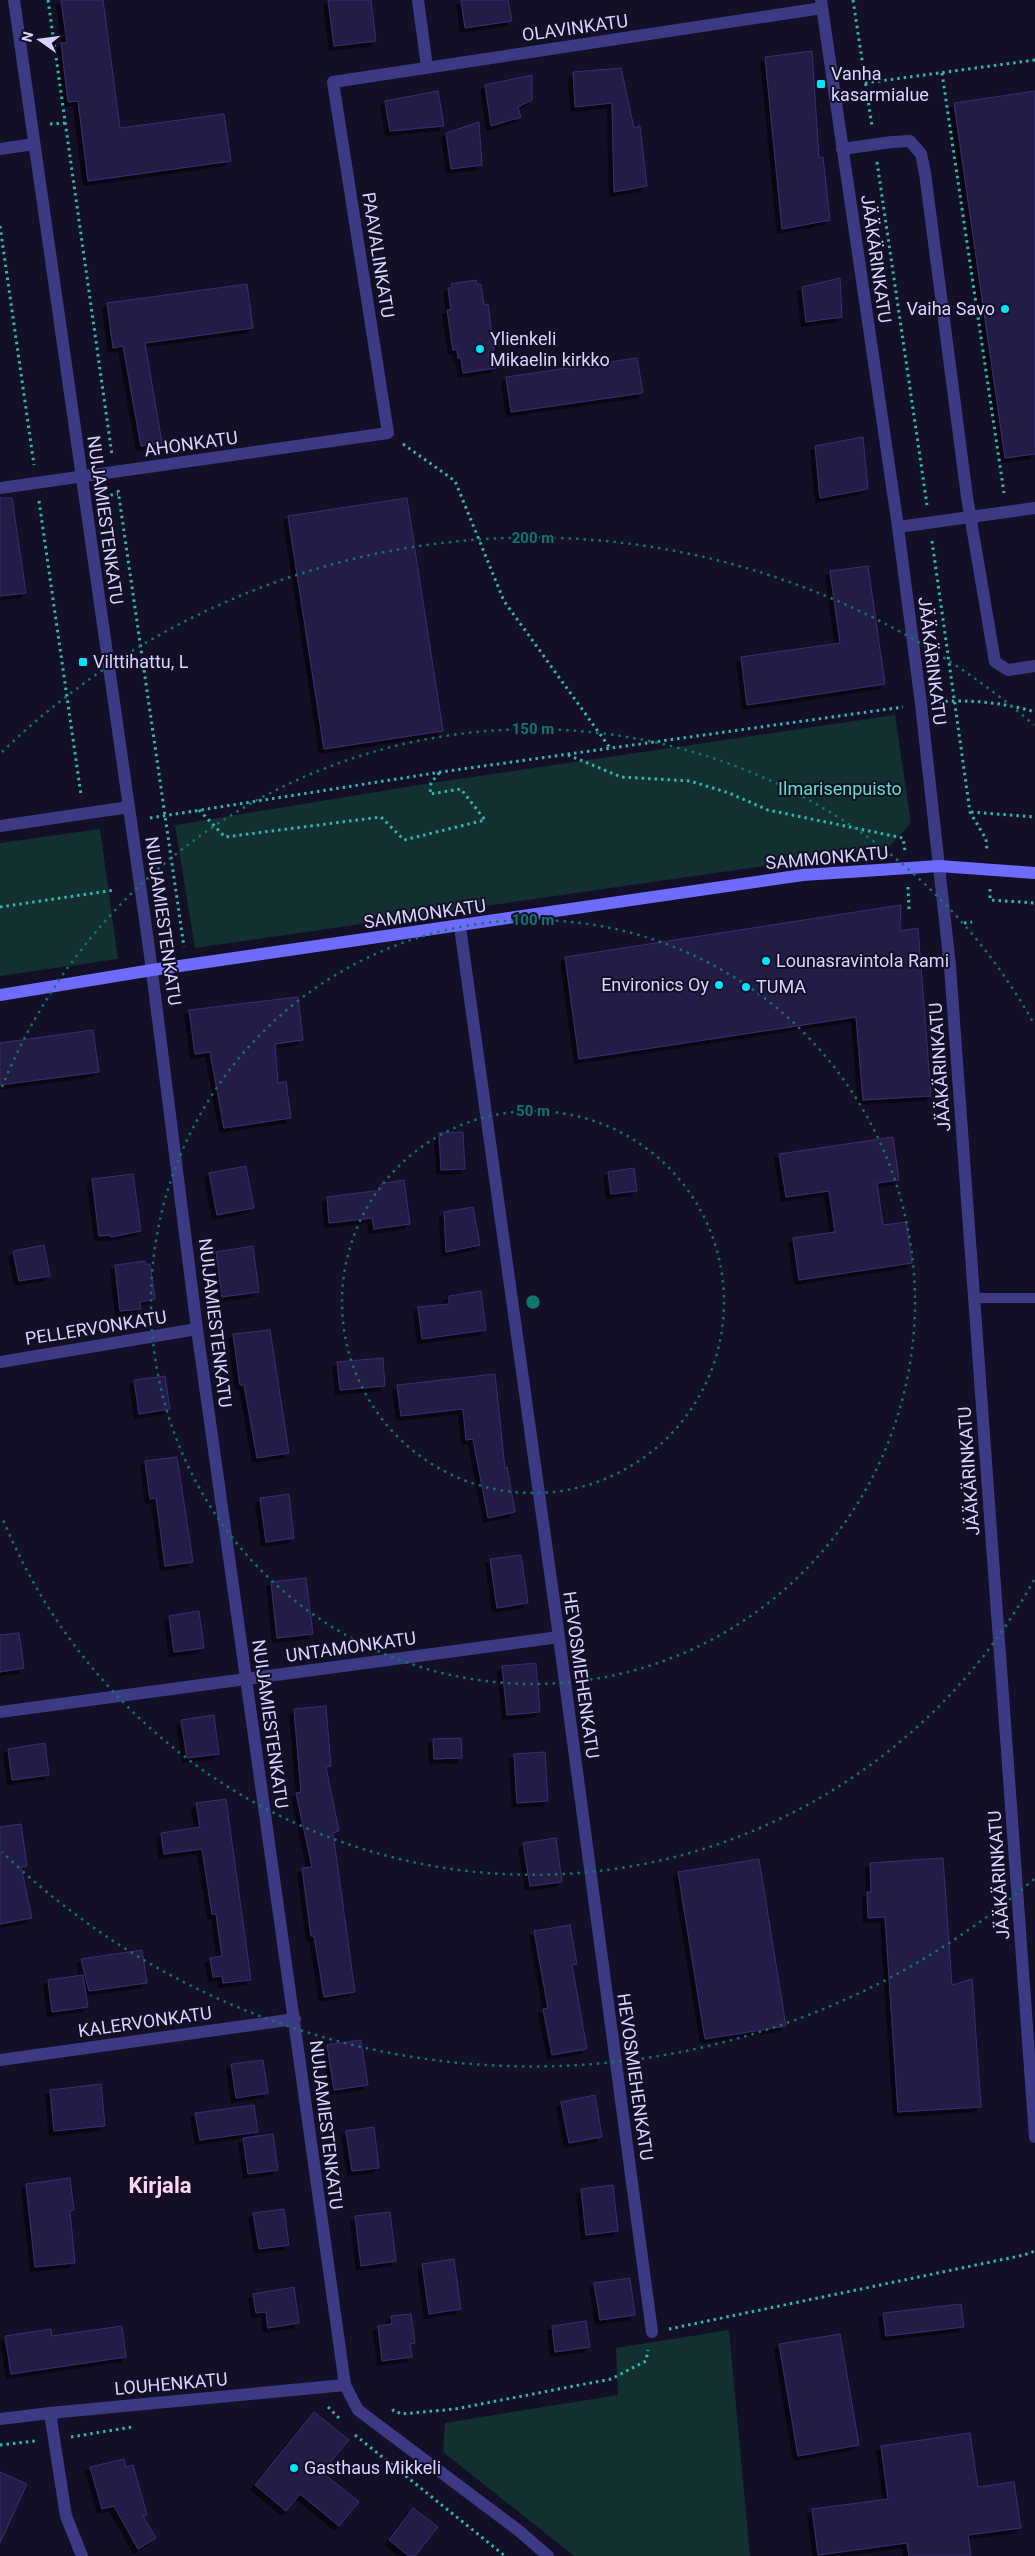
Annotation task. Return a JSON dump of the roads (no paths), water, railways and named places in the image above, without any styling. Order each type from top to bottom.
[{"type":"street","name":"NUIJAMIESTENKATU","points":[[14,0],[152,970],[197,1329],[295,2020],[329,2282],[345,2385],[358,2410],[518,2530],[548,2556]]},
{"type":"street","points":[[418,0],[427,67]]},
{"type":"street","name":"OLAVINKATU","points":[[333,82],[822,4]]},
{"type":"street","name":"JÄÄKÄRINKATU","points":[[822,4],[898,527],[921,704],[950,966],[1035,2137]]},
{"type":"street","name":"PAAVALINKATU","points":[[333,82],[388,434]]},
{"type":"street","points":[[842,149],[910,141],[921,154],[970,517],[995,662],[1008,670],[1035,666]]},
{"type":"street","points":[[0,149],[34,144]]},
{"type":"street","name":"AHONKATU","points":[[0,488],[388,434]]},
{"type":"street","points":[[898,527],[1035,508]]},
{"type":"street","points":[[0,826],[129,807]]},
{"type":"street","name":"SAMMONKATU","points":[[0,995],[152,970],[460,927],[803,875],[939,866],[1035,873]]},
{"type":"street","name":"HEVOSMIEHENKATU","points":[[460,927],[559,1637],[652,2332]]},
{"type":"street","name":"PELLERVONKATU","points":[[0,1362],[197,1329]]},
{"type":"street","name":"UNTAMONKATU","points":[[0,1712],[559,1637]]},
{"type":"street","name":"KALERVONKATU","points":[[0,2060],[295,2020]]},
{"type":"street","name":"LOUHENKATU","points":[[0,2420],[50,2413],[345,2385]]},
{"type":"street","points":[[50,2413],[66,2516],[82,2556]]},
{"type":"lane","points":[[974,1298],[1035,1298]]},
{"type":"place","name":"Vanha kasarmialue","points":[[821,84]]},
{"type":"place","name":"Vaiha Savo","points":[[1005,309]]},
{"type":"place","name":"Ylienkeli Mikaelin kirkko","points":[[480,349]]},
{"type":"place","name":"Vilttihattu, L","points":[[83,662]]},
{"type":"place","name":"Lounasravintola Rami","points":[[766,961]]},
{"type":"place","name":"Environics Oy","points":[[719,985]]},
{"type":"place","name":"TUMA","points":[[746,987]]},
{"type":"place","name":"Gasthaus Mikkeli","points":[[294,2468]]},
{"type":"district","name":"Kirjala","points":[[160,2185]]},
{"type":"park label","name":"Ilmarisenpuisto","points":[[840,789]]}]
